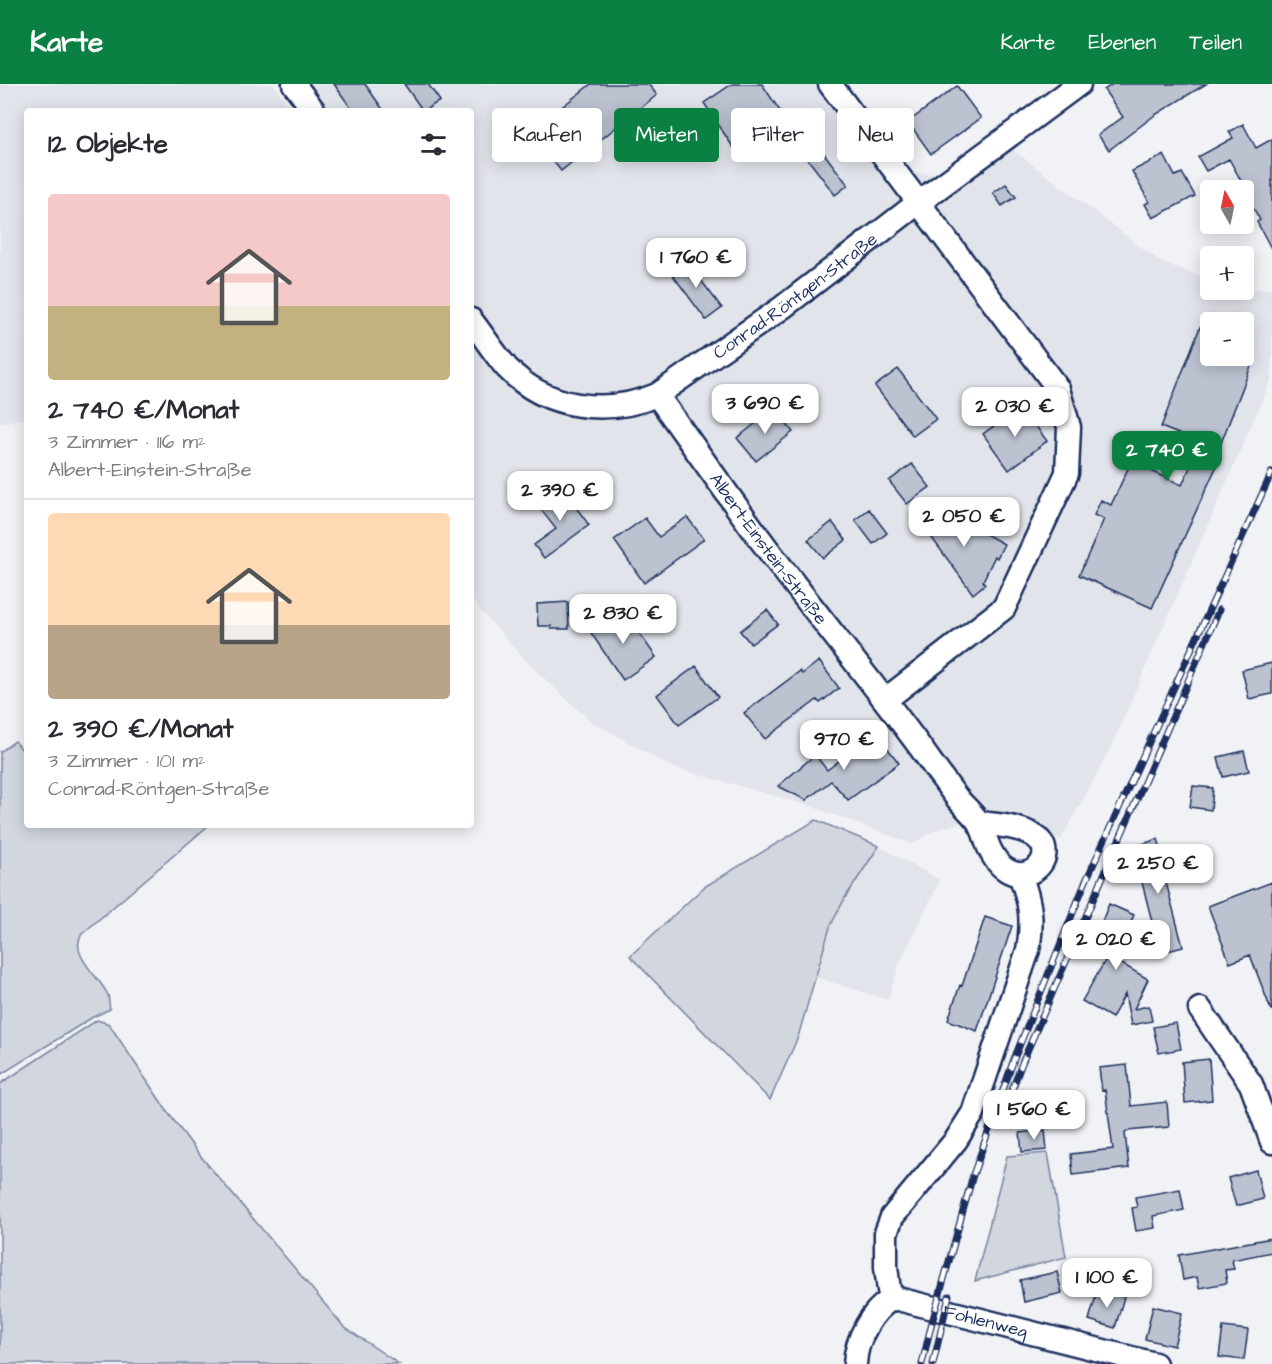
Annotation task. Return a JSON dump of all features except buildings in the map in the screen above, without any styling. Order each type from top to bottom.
[{"type":"street","points":[[294,84],[312,108]]},
{"type":"street","points":[[830,84],[1058,389],[1069,427],[1067,473],[1004,608],[885,700]]},
{"type":"street","name":"Conrad-Röntgen-Straße","points":[[474,324],[507,367],[520,380],[543,394],[571,404],[599,408],[638,403],[657,395],[783,307],[918,203],[1079,84]]},
{"type":"street","name":"Albert-Einstein-Straße","points":[[657,395],[760,540],[885,700],[959,800],[981,822],[986,840],[1003,869],[1020,875]]},
{"type":"street","points":[[855,1364],[858,1342],[877,1311],[884,1303],[894,1298],[889,1290],[886,1268],[886,1233],[892,1217],[956,1140],[973,1113],[1028,950],[1032,927],[1029,899],[1020,875],[1029,874],[1041,866],[1044,858],[1040,841],[1023,830],[981,822]]},
{"type":"street","points":[[1200,1008],[1251,1084],[1272,1142]]},
{"type":"street","name":"Fohlenweg","points":[[894,1298],[1155,1364]]},
{"type":"shaded area","points":[[0,84],[273,84],[291,108],[24,108],[24,419],[0,423]]},
{"type":"shaded area","points":[[307,84],[840,84],[858,108],[837,108],[837,162],[898,162],[905,171],[941,175],[993,135],[1161,262],[1200,276],[1200,300],[1254,300],[1254,289],[1272,289],[1272,378],[1111,747],[1061,840],[1014,821],[989,816],[940,828],[912,844],[810,806],[672,767],[589,720],[533,668],[474,602],[474,108],[325,108]]},
{"type":"shaded area","points":[[15,741],[24,752],[24,828],[206,828],[82,934],[79,949],[108,995],[110,1009],[93,1017],[0,1075],[0,752]]},
{"type":"shaded area","points":[[816,820],[879,846],[845,898],[830,927],[798,1037],[770,1100],[630,956],[704,887]]},
{"type":"shaded area","points":[[879,846],[940,880],[900,962],[888,1000],[815,977],[830,927],[845,898]]},
{"type":"shaded area","points":[[97,1020],[109,1024],[198,1153],[344,1327],[399,1364],[0,1364],[0,1084]]},
{"type":"shaded area","points":[[1048,1153],[1066,1257],[975,1281],[1007,1156]]},
{"type":"railway","points":[[922,1364],[973,1175],[1014,1059],[1085,883],[1272,472]]},
{"type":"railway","points":[[1010,1095],[1219,610]]},
{"type":"railway","points":[[933,1364],[949,1296]]}]
